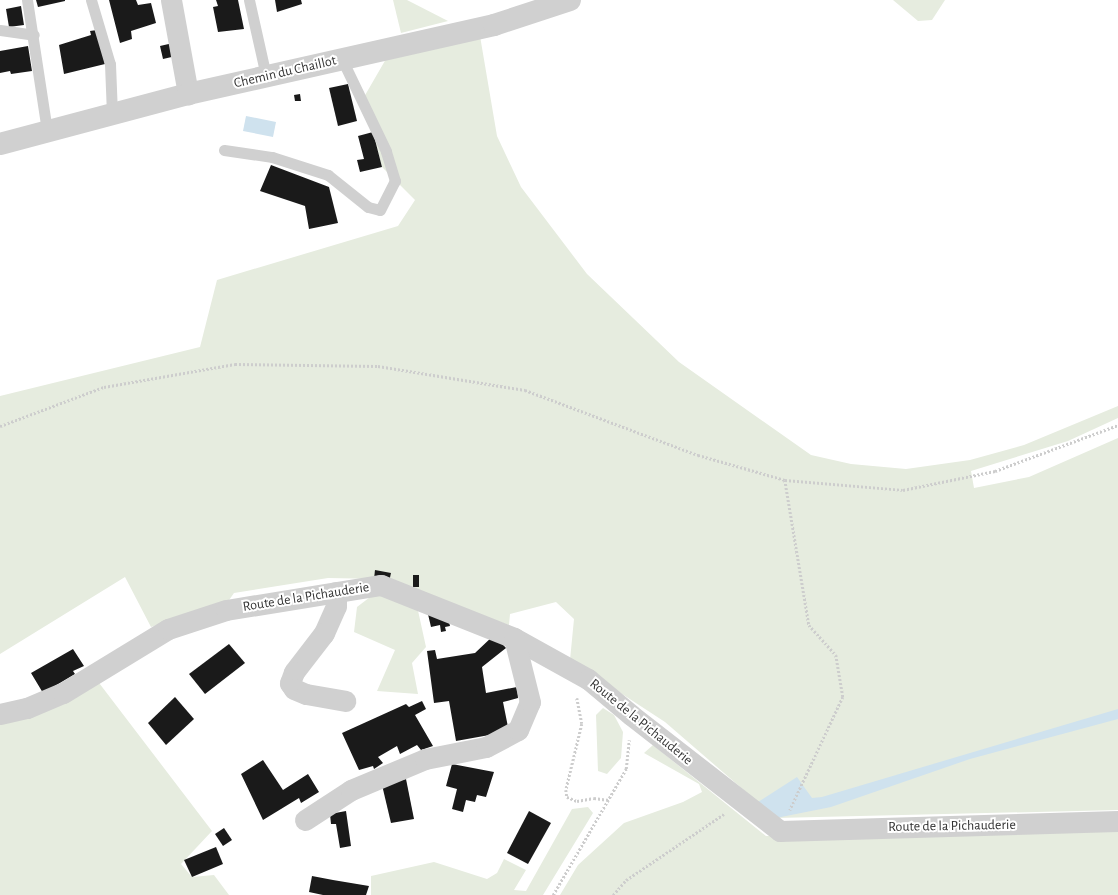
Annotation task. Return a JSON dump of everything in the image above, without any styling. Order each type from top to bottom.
[{"type":"street","points":[[171,0],[188,94]]},
{"type":"street","name":"Chemin du Chaillot","points":[[0,144],[188,94],[494,25],[570,0]]},
{"type":"street","name":"Route de la Pichauderie","points":[[0,714],[27,708],[63,693],[168,629],[226,610],[381,585],[514,638],[588,679],[631,716],[741,802],[780,830],[1118,821]]},
{"type":"street","points":[[336,592],[336,606],[324,633],[294,672],[290,683],[294,689],[306,694],[345,701]]},
{"type":"street","points":[[305,820],[357,787],[425,759],[486,747],[518,730],[530,702],[514,638]]},
{"type":"lane","points":[[27,0],[34,35],[47,131]]},
{"type":"lane","points":[[91,0],[110,64],[112,114]]},
{"type":"lane","points":[[249,0],[266,76]]},
{"type":"lane","points":[[0,30],[34,35]]},
{"type":"lane","points":[[224,150],[272,157],[328,176],[368,207],[380,210],[395,182],[386,151],[342,59]]},
{"type":"path","points":[[0,426],[104,387],[235,364],[378,366],[525,390],[698,455],[785,480],[902,490],[995,472],[1118,426]]},
{"type":"path","points":[[780,830],[843,697],[836,655],[809,625],[785,480]]},
{"type":"path","points":[[565,666],[577,697],[582,724],[566,790],[567,797],[577,801],[594,798],[609,800]]},
{"type":"path","points":[[553,895],[626,769],[631,716]]},
{"type":"path","points":[[614,895],[626,880],[741,802]]},
{"type":"shaded area","points":[[393,0],[407,0],[448,21],[401,33]]},
{"type":"shaded area","points":[[893,0],[945,0],[932,20],[918,21]]},
{"type":"shaded area","points":[[480,36],[497,136],[521,187],[587,274],[679,362],[811,455],[851,464],[906,469],[970,460],[1024,445],[1118,406],[1118,418],[1068,441],[971,471],[974,488],[1029,477],[1118,438],[1118,810],[776,818],[665,722],[570,660],[574,619],[556,602],[510,614],[509,625],[379,579],[328,578],[234,593],[227,603],[151,627],[125,577],[0,654],[0,396],[200,347],[217,280],[398,226],[415,200],[382,167],[364,97],[386,59]]},
{"type":"shaded area","points":[[378,591],[417,606],[426,647],[412,663],[418,694],[377,691],[395,650],[354,632],[357,607]]},
{"type":"shaded area","points":[[93,675],[212,831],[181,864],[192,877],[214,875],[229,895],[0,895],[0,714]]},
{"type":"shaded area","points":[[603,708],[614,715],[623,732],[621,758],[607,774],[598,771],[596,715]]},
{"type":"shaded area","points":[[653,745],[766,836],[1118,827],[1118,895],[560,895],[578,865],[624,823],[683,802],[702,792],[699,784],[644,753]]},
{"type":"shaded area","points":[[588,807],[593,813],[543,895],[371,895],[371,876],[434,862],[487,879],[497,873],[504,859],[526,870],[514,890],[526,891],[572,809]]},
{"type":"water","points":[[246,116],[276,122],[273,137],[243,131]]},
{"type":"water","points":[[1118,709],[1118,719],[970,759],[831,807],[776,818],[758,802],[797,777],[812,798],[822,797]]},
{"type":"building","points":[[36,0],[65,0],[65,1],[38,7]]},
{"type":"building","points":[[109,0],[136,0],[138,5],[151,3],[156,23],[131,31],[132,39],[120,43]]},
{"type":"building","points":[[216,0],[238,0],[244,29],[218,32],[213,7],[218,6]]},
{"type":"building","points":[[275,0],[301,0],[302,4],[277,12]]},
{"type":"building","points":[[21,6],[24,25],[9,27],[6,9]]},
{"type":"building","points":[[97,30],[105,64],[64,74],[59,45],[91,35],[90,31]]},
{"type":"building","points":[[173,43],[176,56],[163,59],[160,46]]},
{"type":"building","points":[[28,46],[32,71],[11,74],[10,71],[0,73],[0,51]]},
{"type":"building","points":[[348,84],[357,121],[338,126],[329,88]]},
{"type":"building","points":[[300,94],[301,101],[295,101],[294,95]]},
{"type":"building","points":[[373,132],[382,167],[360,172],[357,160],[364,159],[358,136]]},
{"type":"building","points":[[271,165],[329,187],[338,223],[309,229],[305,206],[260,191]]},
{"type":"building","points":[[375,570],[391,573],[389,582],[374,579]]},
{"type":"building","points":[[413,575],[419,575],[419,587],[413,587]]},
{"type":"building","points":[[427,610],[448,618],[450,626],[445,627],[446,631],[441,632],[440,625],[431,627]]},
{"type":"building","points":[[494,635],[506,648],[482,667],[486,693],[517,687],[518,698],[503,702],[508,727],[495,734],[456,741],[449,701],[434,703],[427,651],[435,650],[437,659],[475,653]]},
{"type":"building","points":[[229,644],[245,663],[205,694],[189,674]]},
{"type":"building","points":[[73,649],[84,666],[73,671],[75,674],[43,693],[31,673]]},
{"type":"building","points":[[175,697],[194,719],[166,745],[148,723]]},
{"type":"building","points":[[422,701],[426,709],[415,715],[433,746],[421,750],[417,745],[400,754],[397,746],[378,757],[383,763],[374,769],[373,766],[359,770],[342,733],[406,704],[409,707]]},
{"type":"building","points":[[263,760],[283,790],[308,774],[319,792],[301,803],[299,798],[263,820],[241,774]]},
{"type":"building","points":[[452,764],[494,772],[486,797],[477,795],[475,802],[466,800],[463,812],[452,809],[457,789],[446,786]]},
{"type":"building","points":[[406,779],[414,819],[391,823],[382,785]]},
{"type":"building","points":[[346,811],[351,846],[340,848],[336,824],[331,824],[330,814]]},
{"type":"building","points":[[529,811],[551,823],[528,864],[507,853]]},
{"type":"building","points":[[224,828],[232,840],[223,846],[215,834]]},
{"type":"building","points":[[216,847],[223,864],[192,877],[184,860]]},
{"type":"building","points":[[312,876],[369,886],[366,895],[323,895],[309,892]]}]
